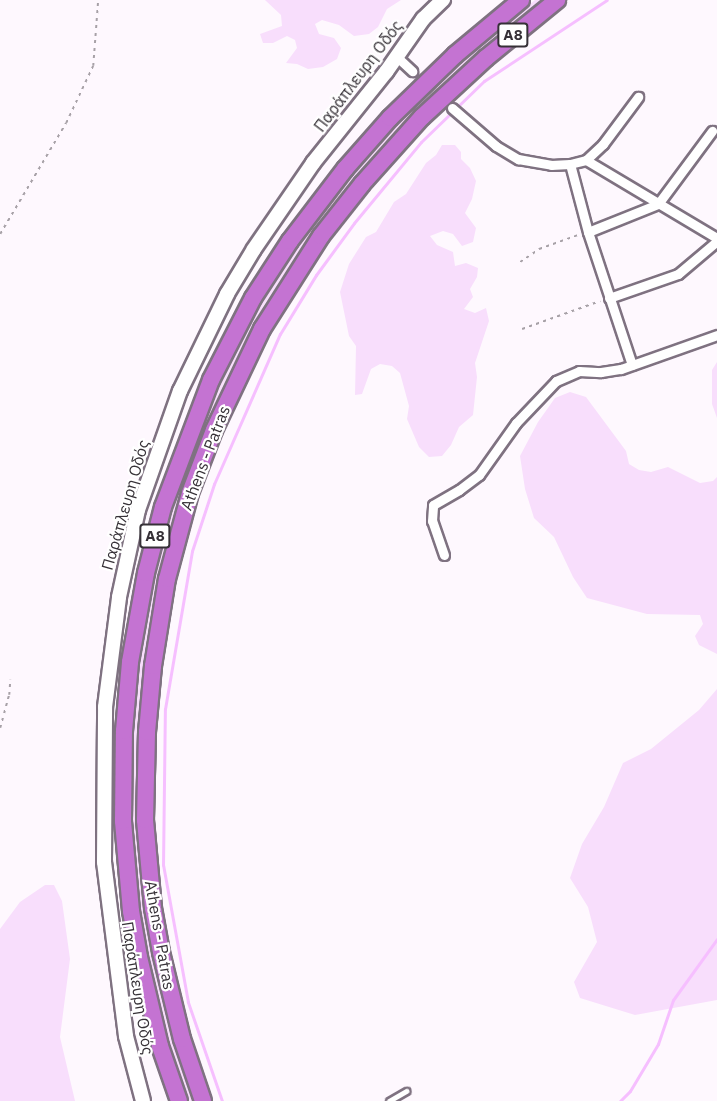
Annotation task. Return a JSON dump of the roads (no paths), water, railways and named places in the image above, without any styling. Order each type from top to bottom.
[{"type":"highway","name":"Athens - Patras","points":[[179,1101],[154,1024],[139,957],[129,889],[123,821],[124,731],[130,663],[141,596],[163,507],[211,380],[253,298],[290,241],[345,169],[390,118],[455,55],[521,0]]},
{"type":"highway","name":"Athens - Patras","points":[[203,1101],[182,1039],[161,952],[153,909],[145,820],[148,710],[154,655],[172,557],[190,493],[227,399],[262,329],[295,273],[328,228],[376,167],[422,117],[486,58],[557,0]]},
{"type":"main road","name":"Παράπλευρη Οδός","points":[[143,1101],[126,1036],[104,862],[105,707],[118,597],[129,544],[148,478],[180,391],[227,294],[306,172],[397,57],[423,19],[443,0]]},
{"type":"street","points":[[397,57],[412,71]]},
{"type":"street","points":[[452,108],[496,146],[518,159],[551,165],[570,164],[586,160],[603,144],[638,97]]},
{"type":"street","points":[[588,232],[658,204],[712,131]]},
{"type":"street","points":[[586,160],[717,240],[678,274],[609,298]]},
{"type":"street","points":[[570,164],[588,232],[632,365]]},
{"type":"street","points":[[444,555],[432,521],[433,505],[479,475],[516,423],[556,381],[570,373],[601,372],[632,365],[717,335]]},
{"type":"lane","points":[[389,1101],[406,1091]]},
{"type":"waterway","points":[[222,1101],[188,1002],[163,865],[165,709],[192,551],[214,484],[280,334],[316,275],[354,223],[421,142],[484,81],[607,0]]},
{"type":"waterway","points":[[620,1101],[630,1091],[658,1044],[673,1000],[717,939]]},
{"type":"tunnel","points":[[412,71],[443,100]]}]
